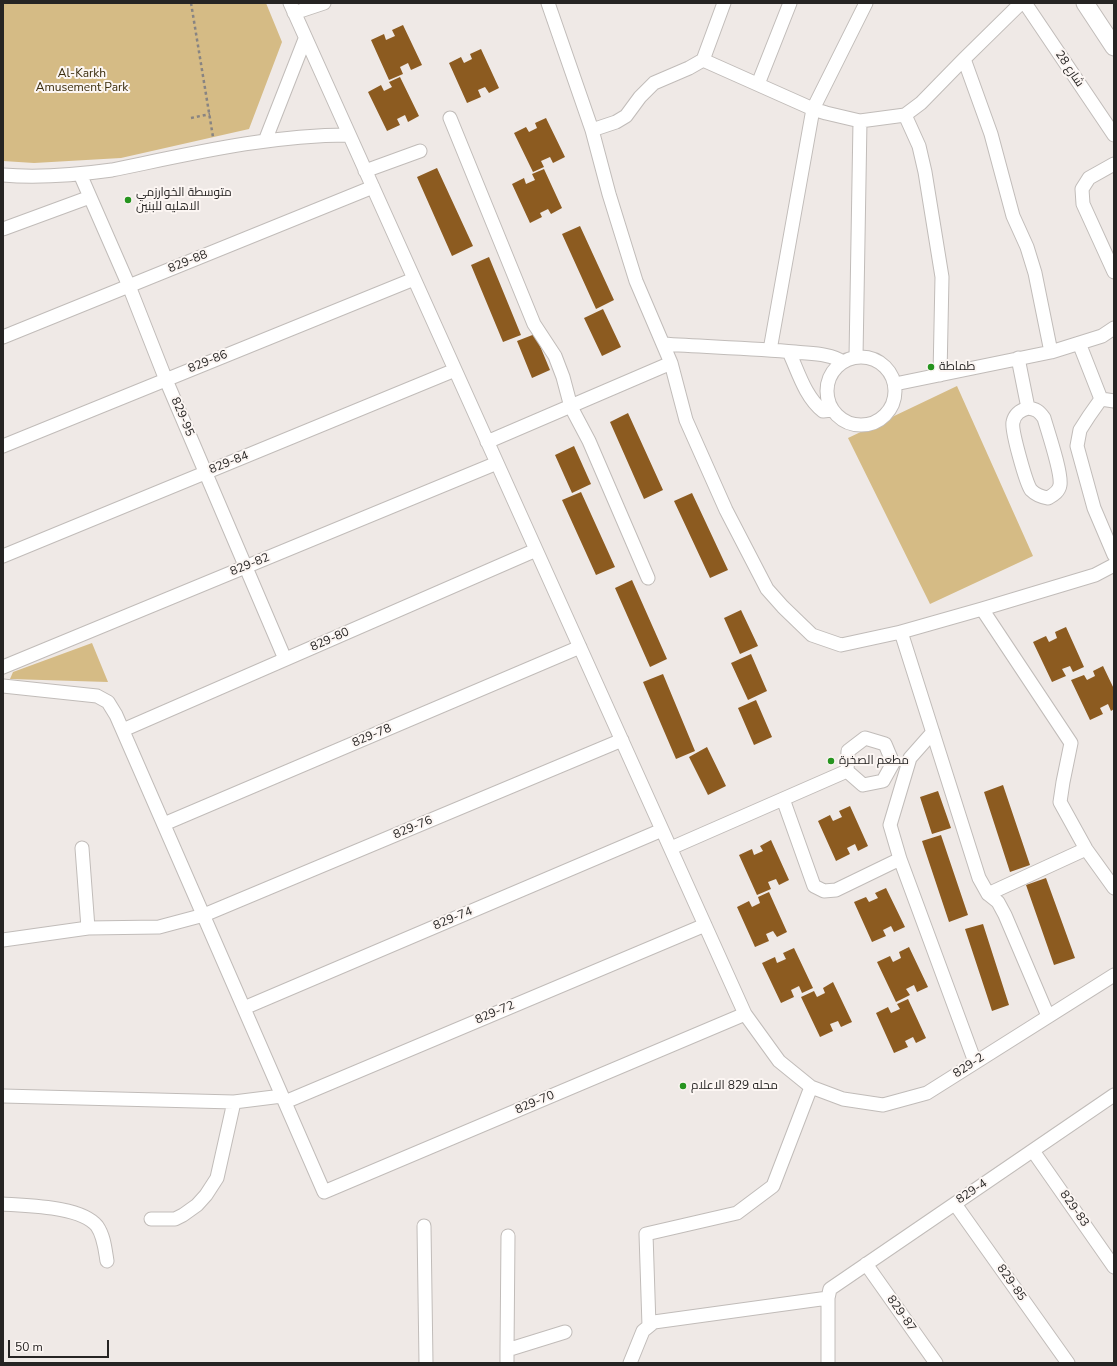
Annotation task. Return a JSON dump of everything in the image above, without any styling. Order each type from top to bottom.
[{"type":"main road","points":[[1085,3],[1114,47]]},
{"type":"street","points":[[292,8],[324,3]]},
{"type":"street","points":[[548,3],[592,130],[609,194],[636,280],[671,363],[686,420],[726,510],[767,589],[783,607],[812,635],[841,645],[901,632],[982,609],[1095,575],[1114,565]]},
{"type":"street","points":[[592,130],[616,122],[626,116],[640,97],[654,83],[689,68],[703,60],[724,3]]},
{"type":"street","points":[[758,84],[790,3]]},
{"type":"street","points":[[770,350],[813,109],[866,3]]},
{"type":"street","points":[[703,60],[813,109],[826,113],[860,121],[904,115],[921,103],[1021,3]]},
{"type":"street","name":"شارع 28","points":[[1025,3],[1114,135]]},
{"type":"street","name":"829-2","points":[[292,8],[745,1014],[779,1061],[810,1087],[842,1100],[883,1105],[928,1092],[1048,1016],[1112,981]]},
{"type":"street","points":[[265,141],[305,38]]},
{"type":"street","points":[[964,59],[991,134],[1013,216],[1028,248],[1035,273],[1051,352]]},
{"type":"street","points":[[904,115],[919,146],[925,172],[942,277],[940,375]]},
{"type":"street","points":[[450,118],[534,324],[555,356],[563,377],[571,406],[589,441],[648,578]]},
{"type":"street","points":[[856,357],[858,260],[857,204],[860,121]]},
{"type":"street","points":[[3,175],[44,176],[80,174],[112,170],[216,149],[265,141],[322,135],[349,135]]},
{"type":"street","points":[[365,171],[420,151]]},
{"type":"street","points":[[1114,164],[1089,178],[1082,189],[1083,204],[1114,272]]},
{"type":"street","name":"829-95","points":[[80,174],[129,286],[166,380],[285,659]]},
{"type":"street","name":"829-88","points":[[3,337],[373,187]]},
{"type":"street","points":[[3,229],[90,196]]},
{"type":"street","name":"829-86","points":[[3,446],[414,279]]},
{"type":"street","points":[[895,384],[1051,352],[1102,336],[1114,328]]},
{"type":"street","points":[[1079,343],[1101,399]]},
{"type":"street","points":[[663,344],[828,355],[843,362]]},
{"type":"street","points":[[789,352],[804,385],[816,405],[823,411],[832,410]]},
{"type":"street","points":[[856,357],[869,358],[881,362],[890,372],[895,384],[896,398],[890,410],[880,420],[868,426],[854,425],[841,420],[832,410],[827,397],[827,384],[833,371],[843,362],[856,357]]},
{"type":"street","points":[[1018,358],[1028,408]]},
{"type":"street","points":[[487,442],[671,363]]},
{"type":"street","name":"829-84","points":[[3,556],[455,370]]},
{"type":"street","points":[[1101,399],[1114,401]]},
{"type":"street","points":[[1101,399],[1088,416],[1080,430],[1077,446],[1094,508],[1114,554]]},
{"type":"street","points":[[1028,408],[1035,409],[1040,412],[1044,418],[1060,475],[1060,486],[1057,493],[1048,498],[1038,496],[1031,490],[1027,482],[1014,432],[1013,422],[1016,415],[1021,410],[1028,408]]},
{"type":"street","name":"829-82","points":[[3,666],[497,463]]},
{"type":"street","name":"829-80","points":[[123,730],[536,550]]},
{"type":"street","points":[[982,609],[1071,744],[1060,802],[1086,849],[1114,888]]},
{"type":"street","points":[[901,632],[979,878],[988,894],[998,902],[1005,915],[1048,1016]]},
{"type":"street","name":"829-78","points":[[164,824],[580,647]]},
{"type":"street","points":[[3,686],[97,696],[108,702],[123,730],[284,1099]]},
{"type":"street","points":[[933,732],[910,758],[890,825],[900,859],[975,1062]]},
{"type":"street","name":"829-76","points":[[3,940],[88,928],[159,927],[204,915],[622,740]]},
{"type":"street","points":[[671,848],[848,771]]},
{"type":"street","points":[[783,799],[814,886],[824,892],[836,890],[900,859]]},
{"type":"street","name":"829-74","points":[[244,1008],[662,830]]},
{"type":"street","points":[[82,848],[88,928]]},
{"type":"street","points":[[988,894],[1086,849]]},
{"type":"street","name":"829-72","points":[[3,1096],[234,1102],[284,1099],[705,925]]},
{"type":"street","name":"829-70","points":[[284,1099],[324,1192],[745,1014]]},
{"type":"street","points":[[649,1326],[646,1234],[737,1213],[773,1186],[810,1087]]},
{"type":"street","name":"829-4","points":[[829,1294],[866,1264],[1114,1095]]},
{"type":"street","points":[[151,1219],[175,1219],[197,1205],[206,1196],[217,1178],[234,1102]]},
{"type":"street","name":"829-83","points":[[1033,1151],[1114,1267]]},
{"type":"street","points":[[3,1204],[71,1211],[87,1217],[97,1226],[103,1237],[107,1261]]},
{"type":"street","name":"829-85","points":[[955,1204],[1068,1363]]},
{"type":"street","points":[[424,1226],[426,1363]]},
{"type":"street","points":[[508,1236],[507,1357],[565,1332]]},
{"type":"street","name":"829-87","points":[[866,1264],[936,1363]]},
{"type":"street","points":[[630,1363],[643,1331],[654,1322],[829,1294],[828,1363]]},
{"type":"path","points":[[190,3],[216,149]]},
{"type":"path","points":[[192,118],[210,114]]},
{"type":"green space","name":"Al-Karkh Amusement Park","points":[[3,3],[266,3],[282,42],[249,129],[121,158],[34,163],[3,161]]},
{"type":"green space","points":[[957,386],[1033,556],[930,604],[848,438]]},
{"type":"green space","points":[[92,643],[108,682],[10,679],[13,672]]},
{"type":"building","points":[[403,25],[422,65],[411,70],[408,63],[400,67],[403,74],[389,80],[371,40],[384,34],[386,40],[395,36],[392,30]]},
{"type":"building","points":[[481,49],[499,88],[489,93],[485,87],[478,90],[481,97],[467,103],[449,63],[461,57],[464,63],[472,59],[470,54]]},
{"type":"building","points":[[400,77],[419,116],[408,122],[405,115],[397,119],[400,125],[387,131],[368,92],[381,85],[384,91],[392,87],[389,82]]},
{"type":"building","points":[[546,118],[565,157],[553,163],[550,157],[541,161],[544,167],[533,172],[514,133],[526,127],[529,132],[537,128],[535,123]]},
{"type":"building","points":[[437,168],[473,246],[452,256],[417,177]]},
{"type":"building","points":[[544,169],[562,208],[551,214],[548,209],[540,213],[542,217],[530,223],[512,184],[524,178],[526,184],[535,180],[532,174]]},
{"type":"building","points":[[580,226],[614,300],[596,309],[562,234]]},
{"type":"building","points":[[489,257],[521,335],[503,342],[471,265]]},
{"type":"building","points":[[603,309],[621,347],[602,356],[584,318]]},
{"type":"building","points":[[535,334],[550,370],[532,378],[517,341]]},
{"type":"building","points":[[628,413],[663,490],[644,499],[610,422]]},
{"type":"building","points":[[574,446],[591,484],[572,493],[555,455]]},
{"type":"building","points":[[581,492],[615,567],[596,575],[562,500]]},
{"type":"building","points":[[692,493],[728,570],[710,578],[674,501]]},
{"type":"building","points":[[632,580],[667,659],[650,667],[615,588]]},
{"type":"building","points":[[741,610],[758,646],[740,654],[724,618]]},
{"type":"building","points":[[1066,627],[1084,667],[1073,672],[1070,666],[1062,669],[1066,676],[1052,682],[1033,642],[1046,636],[1049,642],[1057,638],[1055,632]]},
{"type":"building","points":[[751,654],[767,691],[748,700],[731,663]]},
{"type":"building","points":[[1103,666],[1114,689],[1114,709],[1111,711],[1108,704],[1100,708],[1103,714],[1090,720],[1071,680],[1084,675],[1087,680],[1095,676],[1093,671]]},
{"type":"building","points":[[663,674],[695,751],[676,759],[643,682]]},
{"type":"building","points":[[756,700],[772,737],[754,745],[738,708]]},
{"type":"building","points":[[707,747],[726,786],[708,795],[689,757]]},
{"type":"building","points":[[1003,785],[1030,865],[1010,872],[984,792]]},
{"type":"building","points":[[938,791],[951,828],[932,834],[920,797]]},
{"type":"building","points":[[850,806],[868,846],[858,851],[855,844],[847,848],[850,854],[836,861],[818,821],[830,815],[833,821],[842,817],[839,811]]},
{"type":"building","points":[[941,835],[968,915],[949,922],[922,841]]},
{"type":"building","points":[[771,840],[789,880],[779,885],[776,879],[768,882],[771,889],[757,895],[739,855],[752,849],[754,855],[763,851],[760,846]]},
{"type":"building","points":[[1046,878],[1075,958],[1054,965],[1026,885]]},
{"type":"building","points":[[886,888],[905,927],[894,932],[891,926],[883,930],[886,936],[872,942],[854,902],[866,897],[869,902],[878,898],[875,893]]},
{"type":"building","points":[[769,892],[787,932],[777,937],[773,931],[766,934],[769,941],[755,947],[737,907],[749,901],[752,907],[760,903],[758,897]]},
{"type":"building","points":[[983,924],[1009,1005],[992,1011],[965,929]]},
{"type":"building","points":[[909,947],[928,987],[917,992],[914,985],[906,989],[910,995],[896,1002],[877,962],[890,956],[893,962],[901,958],[899,952]]},
{"type":"building","points":[[794,948],[813,988],[802,993],[799,986],[791,990],[794,997],[781,1003],[762,963],[775,957],[777,963],[786,959],[783,953]]},
{"type":"building","points":[[833,982],[852,1022],[841,1027],[838,1021],[830,1024],[833,1031],[820,1037],[801,997],[814,991],[817,997],[825,993],[823,988]]},
{"type":"building","points":[[908,999],[926,1038],[916,1043],[913,1037],[905,1041],[908,1047],[894,1053],[876,1013],[888,1007],[891,1013],[900,1009],[897,1004]]},
{"type":"place","name":"متوسطة الخوارزمي الاهليه للبنين","points":[[128,200]]},
{"type":"place","name":"طماطة","points":[[931,367]]},
{"type":"place","name":"مطعم الصخرة","points":[[831,761]]},
{"type":"place","name":"محله 829 الاعلام","points":[[683,1086]]}]
